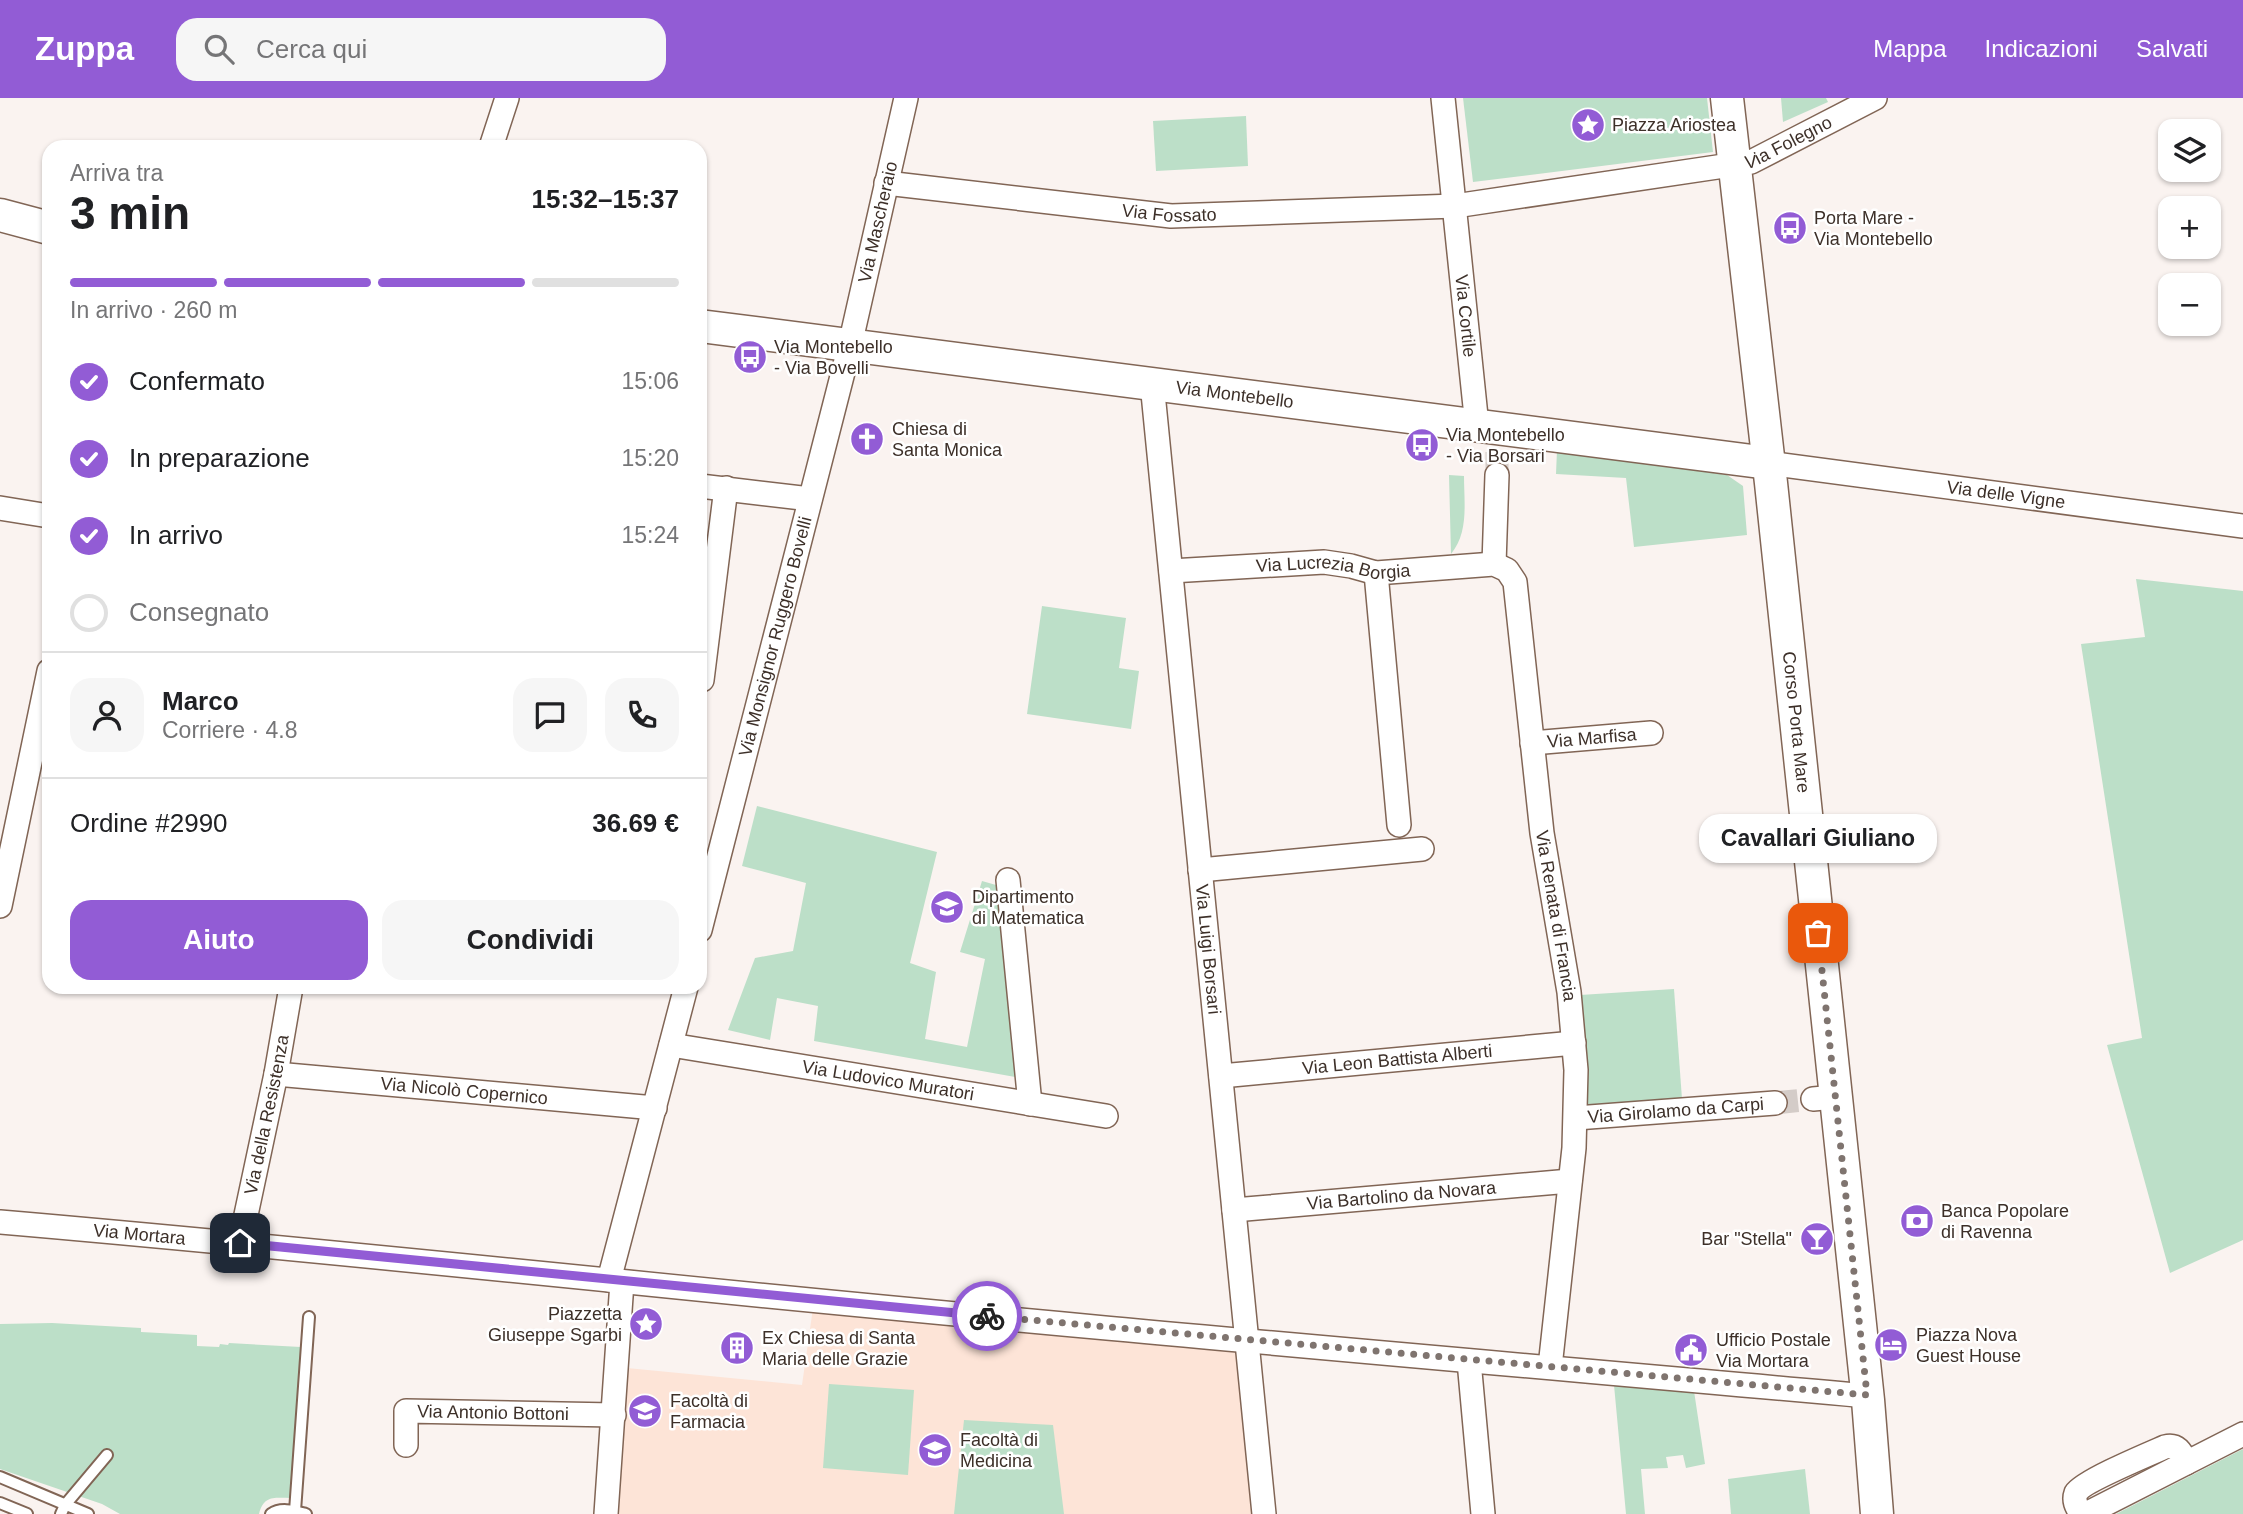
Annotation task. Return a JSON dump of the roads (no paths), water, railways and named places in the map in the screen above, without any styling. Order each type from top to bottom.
[{"type":"street","points":[[493,140],[506,98]]},
{"type":"street","name":"Via Mascheraio","points":[[850,345],[906,98]]},
{"type":"street","points":[[1443,98],[1455,206],[1735,166]]},
{"type":"street","name":"Corso Porta Mare","points":[[1727,98],[1768,463],[1824,1098],[1867,1395],[1877,1514]]},
{"type":"street","name":"Via Folegno","points":[[1735,166],[1751,162],[1875,98]]},
{"type":"street","name":"Via Fossato","points":[[886,183],[1171,216],[1455,206]]},
{"type":"street","name":"Via Cortile","points":[[1455,206],[1491,432]]},
{"type":"street","points":[[0,215],[42,226]]},
{"type":"street","name":"Via Montebello","points":[[707,327],[1152,383],[1491,432],[1768,463]]},
{"type":"street","name":"Via Monsignor Ruggero Bovelli","points":[[707,903],[850,345]]},
{"type":"street","name":"Via Luigi Borsari","points":[[1152,383],[1264,1514]]},
{"type":"street","name":"Via delle Vigne","points":[[1768,463],[2243,526]]},
{"type":"street","points":[[1494,564],[1497,475]]},
{"type":"street","points":[[707,486],[810,499]]},
{"type":"street","points":[[707,640],[726,488]]},
{"type":"street","points":[[0,508],[42,515]]},
{"type":"street","name":"Via Lucrezia Borgia","points":[[1171,571],[1324,562],[1376,573],[1494,564]]},
{"type":"street","name":"Via Renata di Francia","points":[[1494,564],[1507,570],[1517,588],[1542,833],[1569,992],[1574,1043],[1576,1118],[1550,1367]]},
{"type":"street","points":[[1376,573],[1399,825]]},
{"type":"street","points":[[0,906],[6,848],[42,707]]},
{"type":"street","name":"Via Marfisa","points":[[1532,743],[1651,733]]},
{"type":"street","points":[[1200,870],[1422,849]]},
{"type":"street","points":[[1008,880],[1030,1104]]},
{"type":"street","name":"Via della Resistenza","points":[[240,1243],[290,994]]},
{"type":"street","points":[[606,1514],[617,1367],[616,1281],[683,994]]},
{"type":"street","name":"Via Leon Battista Alberti","points":[[1221,1076],[1574,1043]]},
{"type":"street","name":"Via Ludovico Muratori","points":[[671,1045],[1106,1116]]},
{"type":"street","name":"Via Nicolò Copernico","points":[[275,1074],[655,1108]]},
{"type":"street","name":"Via Girolamo da Carpi","points":[[1576,1118],[1775,1103]]},
{"type":"street","name":"Via Bartolino da Novara","points":[[1234,1210],[1570,1181]]},
{"type":"street","name":"Via Mortara","points":[[0,1222],[1247,1341],[1867,1395]]},
{"type":"street","points":[[1469,1361],[1483,1514]]},
{"type":"street","name":"Via Antonio Bottoni","points":[[405,1444],[406,1411],[614,1415]]},
{"type":"street","points":[[2083,1514],[2243,1434]]},
{"type":"lane","points":[[271,1514],[275,1511],[300,1512],[309,1317]]},
{"type":"lane","points":[[63,1509],[107,1455]]},
{"type":"lane","points":[[0,1477],[63,1509],[88,1514]]},
{"type":"lane","points":[[0,1503],[27,1514]]},
{"type":"tunnel","points":[[1497,442],[1497,475]]},
{"type":"tunnel","points":[[1775,1103],[1813,1099]]},
{"type":"place","name":"Piazza Ariostea","points":[[1588,125]]},
{"type":"place","name":"Porta Mare - Via Montebello","points":[[1790,228]]},
{"type":"place","name":"Via Montebello - Via Bovelli","points":[[750,357]]},
{"type":"place","name":"Chiesa di Santa Monica","points":[[867,439]]},
{"type":"place","name":"Via Montebello - Via Borsari","points":[[1422,445]]},
{"type":"place","name":"Dipartimento di Matematica","points":[[947,907]]},
{"type":"place","name":"Cavallari Giuliano","points":[[1818,933]]},
{"type":"place","name":"Banca Popolare di Ravenna","points":[[1917,1221]]},
{"type":"place","name":"Bar \"Stella\"","points":[[1817,1239]]},
{"type":"place","name":"Piazzetta Giuseppe Sgarbi","points":[[646,1324]]},
{"type":"place","name":"Piazza Nova Guest House","points":[[1891,1345]]},
{"type":"place","name":"Ex Chiesa di Santa Maria delle Grazie","points":[[737,1348]]},
{"type":"place","name":"Ufficio Postale Via Mortara","points":[[1691,1350]]},
{"type":"place","name":"Facoltà di Farmacia","points":[[645,1411]]},
{"type":"place","name":"Facoltà di Medicina","points":[[935,1450]]}]
